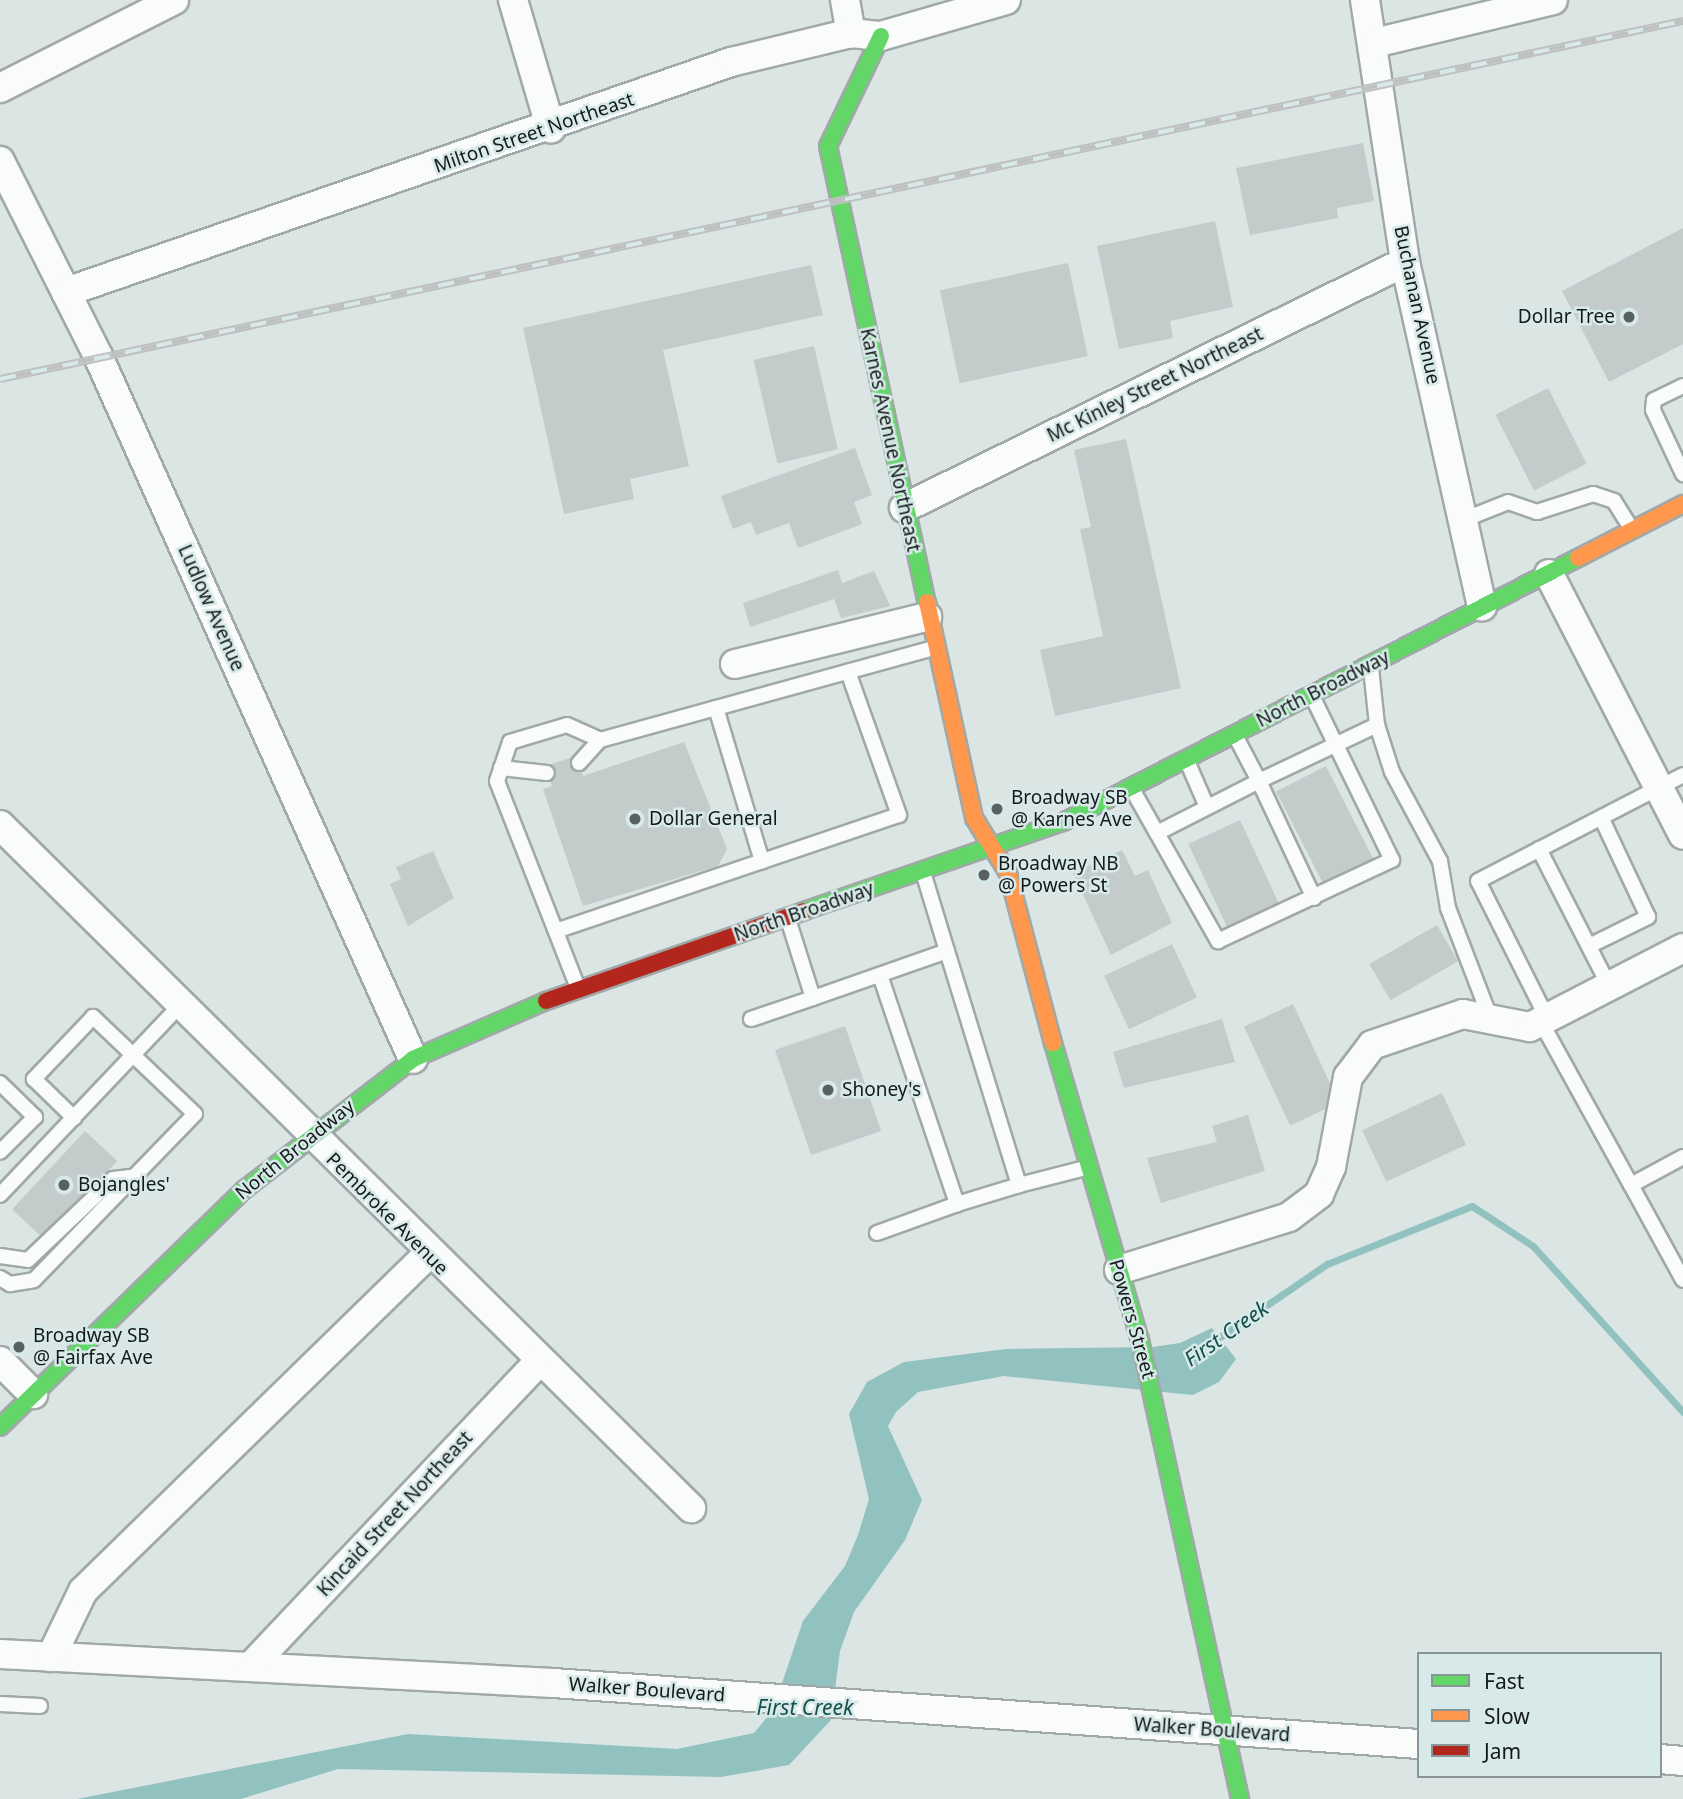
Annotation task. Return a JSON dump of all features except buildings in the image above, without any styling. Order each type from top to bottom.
[{"type":"main road","name":"Karnes Avenue Northeast","points":[[881,36],[828,146],[927,617],[974,818],[991,850]]},
{"type":"main road","name":"North Broadway","points":[[0,1427],[307,1134],[413,1059],[578,988],[991,850],[1187,760],[1683,504]]},
{"type":"main road","name":"Powers Street","points":[[991,850],[1008,873],[1086,1168],[1140,1340],[1155,1399],[1222,1731],[1240,1799]]},
{"type":"street","points":[[0,88],[174,0]]},
{"type":"street","points":[[513,0],[551,129]]},
{"type":"street","points":[[845,0],[851,33]]},
{"type":"street","name":"Milton Street Northeast","points":[[66,292],[551,129],[731,62],[851,33],[881,36],[1006,0]]},
{"type":"street","name":"Buchanan Avenue","points":[[1365,0],[1374,43],[1405,262],[1482,607]]},
{"type":"street","points":[[1374,43],[1553,0]]},
{"type":"street","name":"Ludlow Avenue","points":[[0,160],[66,292],[413,1059]]},
{"type":"street","name":"Mc Kinley Street Northeast","points":[[904,508],[1405,262]]},
{"type":"street","points":[[1549,574],[1671,781],[1683,835]]},
{"type":"street","points":[[735,664],[927,617]]},
{"type":"street","name":"Pembroke Avenue","points":[[0,825],[428,1254],[691,1508]]},
{"type":"street","points":[[1119,1270],[1289,1217],[1319,1195],[1331,1167],[1348,1077],[1372,1045],[1463,1014],[1492,1020],[1509,1028],[1544,1020],[1683,948]]},
{"type":"street","points":[[51,1657],[83,1591],[428,1254]]},
{"type":"street","points":[[0,1361],[33,1394]]},
{"type":"street","name":"Kincaid Street Northeast","points":[[251,1665],[538,1362]]},
{"type":"street","name":"Walker Boulevard","points":[[0,1654],[251,1665],[1417,1744]]},
{"type":"street","points":[[1662,1759],[1683,1761]]},
{"type":"lane","points":[[1683,386],[1654,400],[1653,410],[1683,474]]},
{"type":"lane","points":[[1463,520],[1508,502],[1537,512],[1555,504],[1604,494],[1632,531]]},
{"type":"lane","points":[[579,763],[600,740],[935,648]]},
{"type":"lane","points":[[1371,664],[1377,724],[1392,772],[1440,861],[1448,908],[1492,1020]]},
{"type":"lane","points":[[556,931],[898,815],[848,672]]},
{"type":"lane","points":[[1132,787],[1218,941],[1392,860],[1312,695]]},
{"type":"lane","points":[[716,708],[762,862]]},
{"type":"lane","points":[[1157,833],[1259,780],[1377,724]]},
{"type":"lane","points":[[578,988],[497,781],[510,742],[566,726],[600,740]]},
{"type":"lane","points":[[1235,735],[1314,898]]},
{"type":"lane","points":[[1187,760],[1207,807]]},
{"type":"lane","points":[[501,768],[547,773]]},
{"type":"lane","points":[[1671,781],[1478,881],[1544,1020],[1683,1280]]},
{"type":"lane","points":[[1589,946],[1648,917],[1601,817]]},
{"type":"lane","points":[[1539,849],[1609,986]]},
{"type":"lane","points":[[923,872],[1019,1185]]},
{"type":"lane","points":[[788,918],[813,998]]},
{"type":"lane","points":[[751,1019],[947,951]]},
{"type":"lane","points":[[880,975],[957,1204]]},
{"type":"lane","points":[[0,1195],[180,1005]]},
{"type":"lane","points":[[0,1278],[10,1284],[34,1280],[195,1114],[134,1053],[93,1017],[34,1079],[74,1118]]},
{"type":"lane","points":[[0,1083],[35,1117],[0,1152]]},
{"type":"lane","points":[[0,1206],[54,1152],[58,1134]]},
{"type":"lane","points":[[1630,1185],[1683,1157]]},
{"type":"lane","points":[[877,1233],[957,1204],[1086,1168]]},
{"type":"lane","points":[[0,1256],[28,1260],[113,1180],[137,1176]]},
{"type":"lane","points":[[0,1704],[40,1706]]},
{"type":"water","name":"First Creek","points":[[1212,1328],[1236,1359],[1219,1382],[1193,1395],[1004,1376],[918,1392],[896,1412],[888,1426],[922,1500],[905,1540],[854,1612],[840,1651],[831,1720],[789,1765],[721,1777],[338,1769],[241,1799],[77,1799],[408,1734],[677,1749],[754,1733],[773,1710],[803,1621],[845,1566],[858,1535],[869,1499],[849,1414],[867,1382],[904,1362],[1006,1349],[1153,1347],[1180,1343]]},
{"type":"waterway","name":"First Creek","points":[[1214,1341],[1327,1264],[1472,1206],[1533,1246],[1683,1412]]},
{"type":"railway","points":[[0,379],[1683,21]]},
{"type":"traffic: fast","points":[[881,36],[828,146],[927,602]]},
{"type":"traffic: fast","points":[[804,911],[1063,822],[1578,558]]},
{"type":"traffic: fast","points":[[0,1427],[245,1189],[413,1059],[546,1001]]},
{"type":"traffic: fast","points":[[1053,1043],[1140,1340],[1240,1799]]},
{"type":"traffic: slow","points":[[1578,558],[1683,504]]},
{"type":"traffic: slow","points":[[927,602],[974,818],[1008,873],[1053,1043]]},
{"type":"traffic: jam","points":[[546,1001],[804,911]]},
{"type":"place","name":"Dollar Tree","points":[[1629,317]]},
{"type":"place","name":"Broadway SB @ Karnes Ave","points":[[997,809]]},
{"type":"place","name":"Dollar General","points":[[635,819]]},
{"type":"place","name":"Broadway NB @ Powers St","points":[[984,875]]},
{"type":"place","name":"Shoney's","points":[[828,1090]]},
{"type":"place","name":"Bojangles'","points":[[64,1185]]},
{"type":"place","name":"Broadway SB @ Fairfax Ave","points":[[19,1347]]}]
